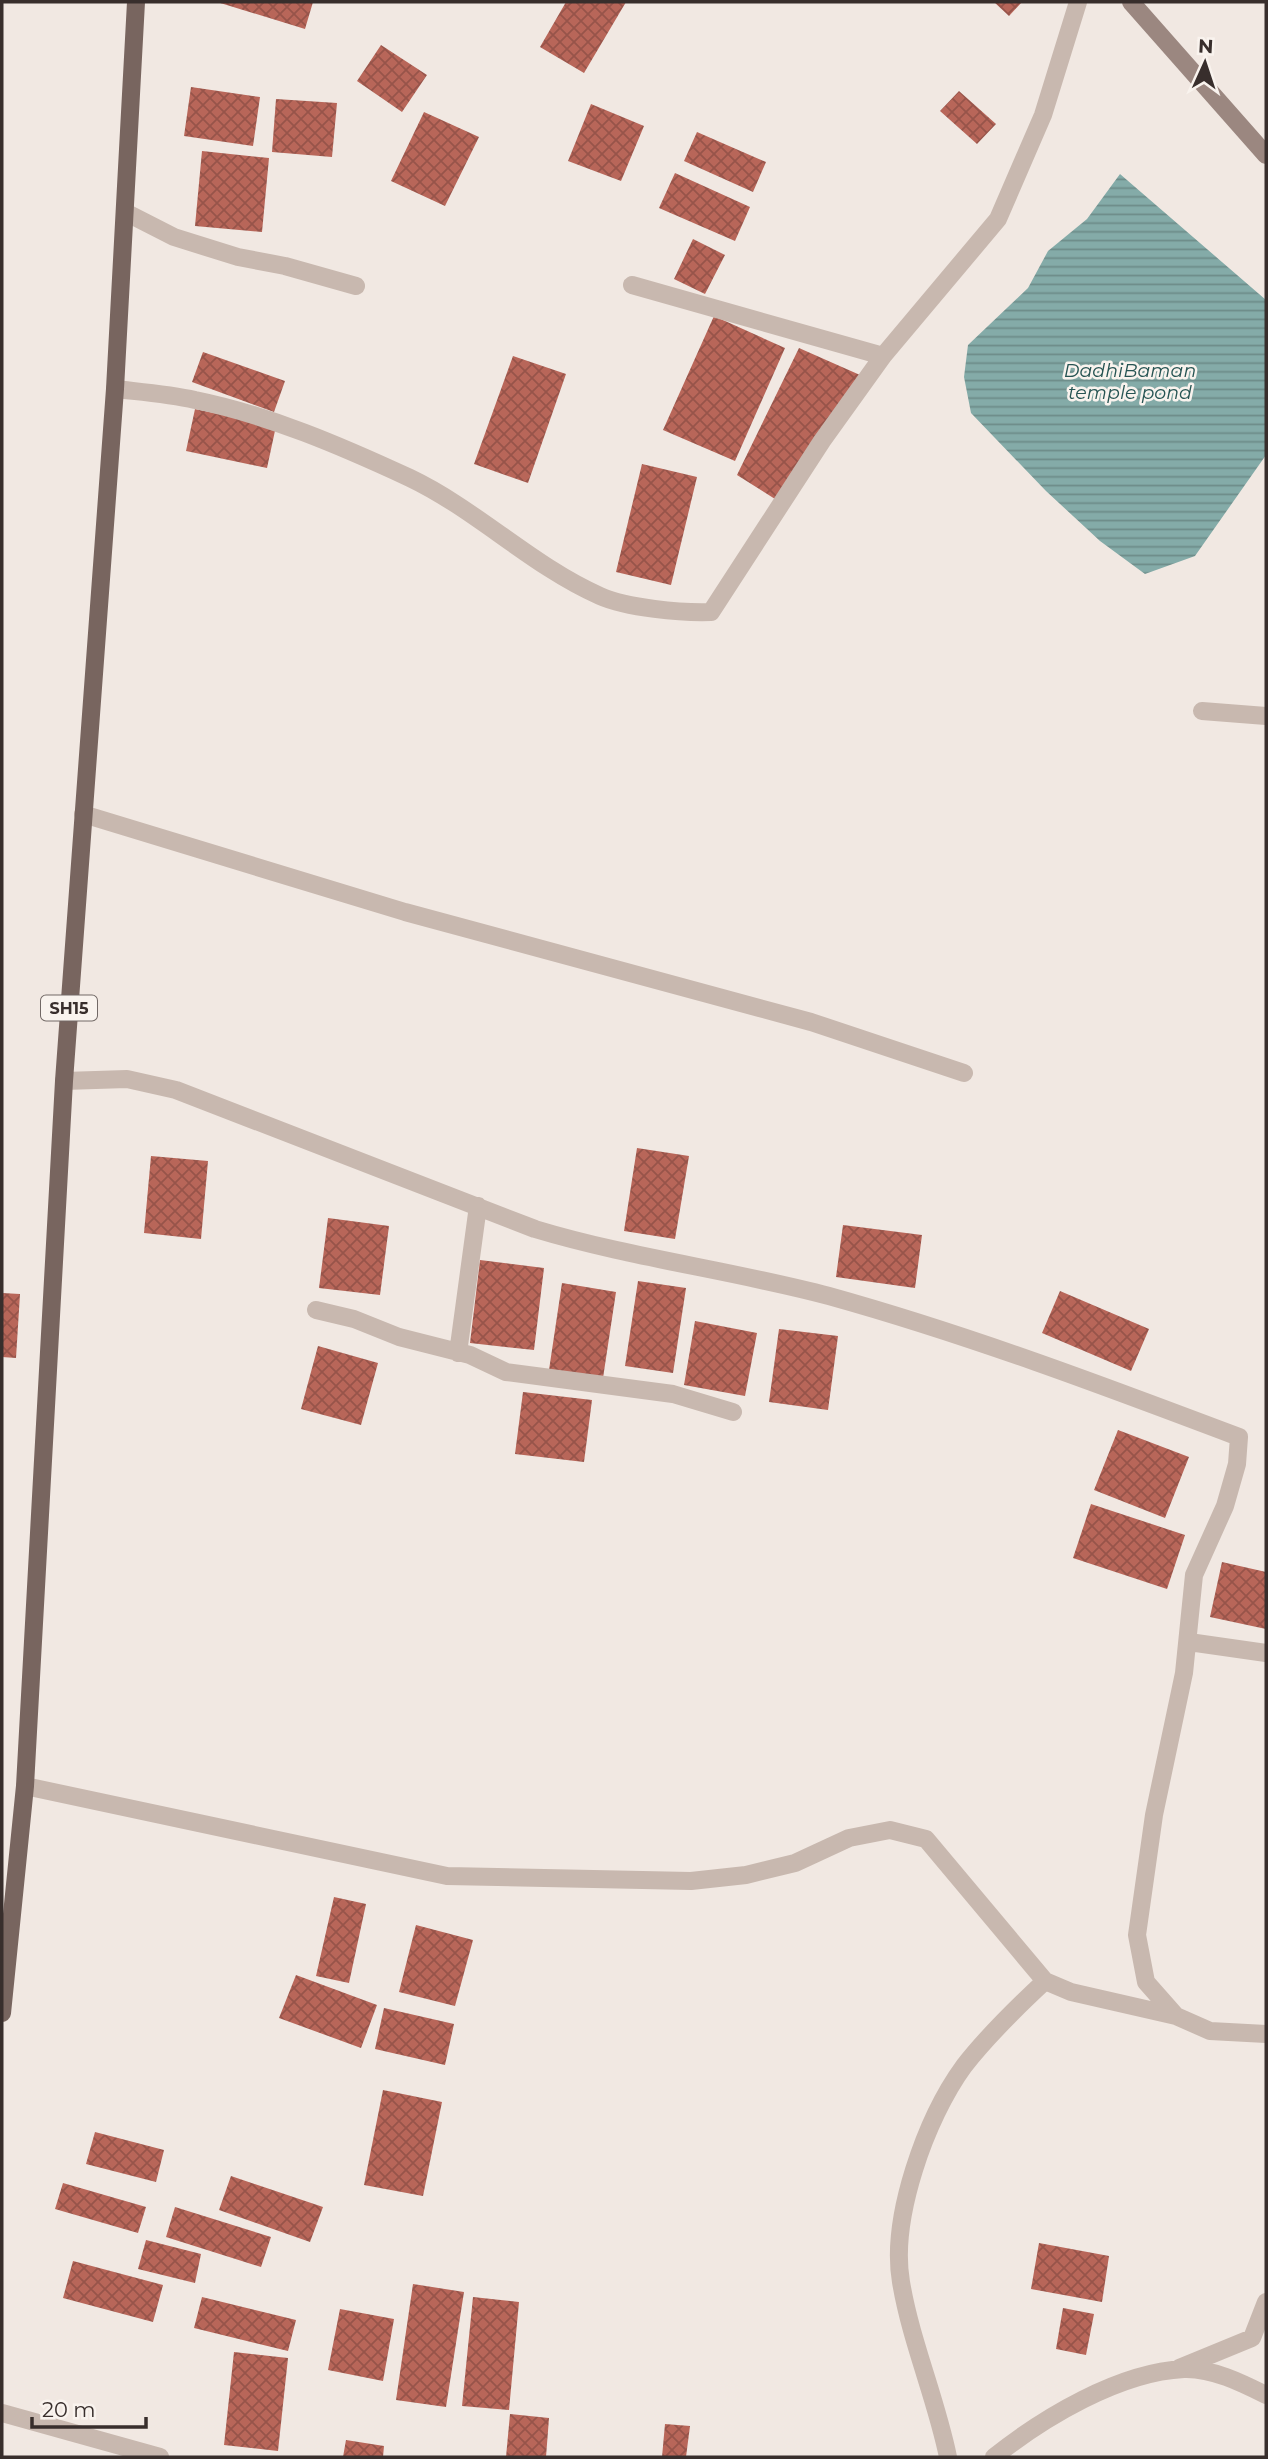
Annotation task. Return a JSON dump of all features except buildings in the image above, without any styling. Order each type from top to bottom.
[{"type":"main road","name":"SH15","points":[[2,2013],[25,1786],[64,1081],[115,389],[136,2]]},
{"type":"street","points":[[115,389],[194,399],[267,419],[412,479],[510,539],[570,580],[603,597],[662,608],[711,612],[815,452],[883,356],[998,219],[1043,115],[1078,2]]},
{"type":"street","points":[[1131,2],[1266,155]]},
{"type":"street","points":[[124,212],[187,241],[356,286]]},
{"type":"street","points":[[632,285],[883,356]]},
{"type":"street","points":[[1202,711],[1266,716]]},
{"type":"street","points":[[83,814],[405,912],[811,1022],[964,1073]]},
{"type":"street","points":[[64,1081],[127,1079],[176,1090],[535,1229],[596,1248],[827,1296],[972,1338],[1240,1437],[1237,1464],[1225,1506],[1194,1575],[1189,1643],[1175,1726],[1154,1815],[1138,1934],[1146,1982],[1176,2016]]},
{"type":"street","points":[[458,1353],[478,1206]]},
{"type":"street","points":[[316,1310],[354,1319],[399,1337],[458,1353],[506,1371],[673,1394],[733,1412]]},
{"type":"street","points":[[1189,1643],[1266,1653]]},
{"type":"street","points":[[25,1786],[447,1875],[705,1880],[746,1875],[795,1863],[849,1838],[890,1830],[926,1839],[1045,1981],[1071,1992],[1176,2016],[1210,2032],[1266,2034]]},
{"type":"street","points":[[948,2457],[942,2424],[921,2366],[901,2281],[898,2245],[908,2188],[939,2110],[963,2068],[999,2024],[1045,1981]]},
{"type":"street","points":[[1170,2372],[1252,2338],[1266,2302]]},
{"type":"street","points":[[994,2457],[1022,2435],[1076,2402],[1126,2382],[1185,2369],[1217,2375],[1266,2395]]},
{"type":"street","points":[[2,2413],[160,2457]]},
{"type":"water","name":"DadhiBaman temple pond","points":[[1120,174],[1266,300],[1266,455],[1195,556],[1145,574],[1100,541],[1046,491],[971,413],[964,377],[968,345],[1028,288],[1048,251],[1087,219]]}]
